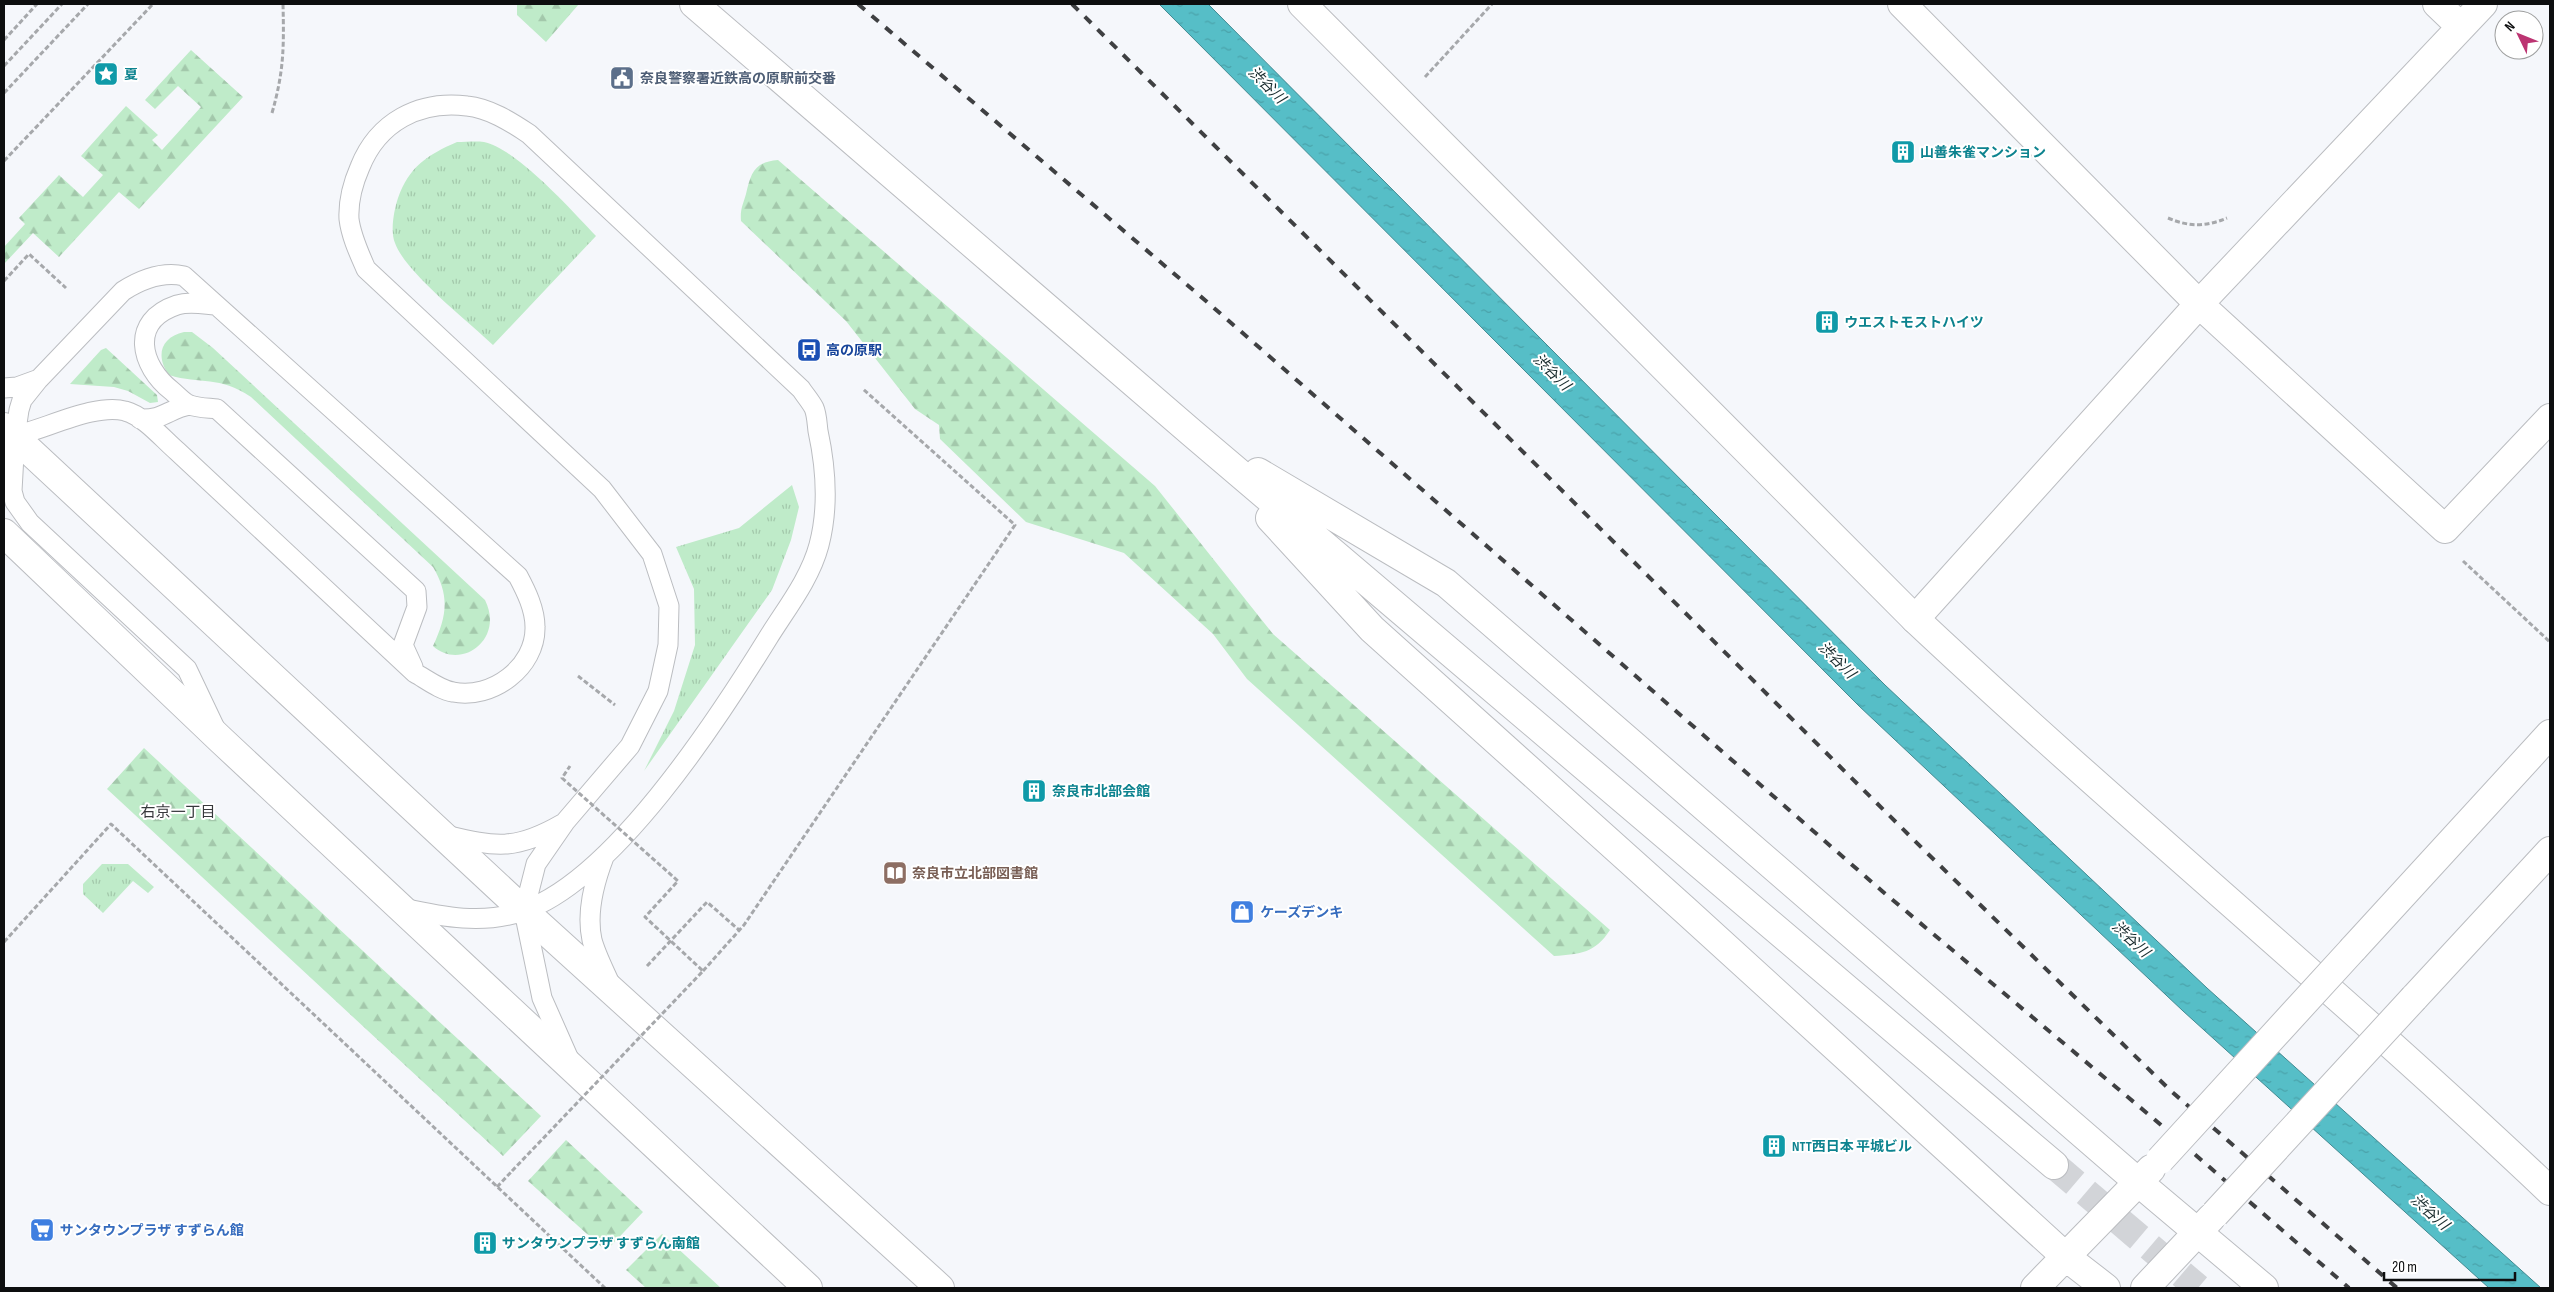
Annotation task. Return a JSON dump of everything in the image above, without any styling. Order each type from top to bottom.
[{"type":"street","points":[[694,4],[1192,432],[2054,1165]]},
{"type":"street","points":[[1302,4],[1915,619],[2023,720],[2448,1094],[2550,1191]]},
{"type":"street","points":[[1902,4],[2199,304],[2445,529],[2550,418]]},
{"type":"street","points":[[2437,4],[2461,26]]},
{"type":"street","points":[[1915,619],[2199,304],[2483,4]]},
{"type":"street","points":[[1192,432],[1446,584],[2138,1182],[2206,1223],[2264,1288]]},
{"type":"street","points":[[1192,432],[1372,629],[1685,910],[2066,1257],[2106,1288]]},
{"type":"street","points":[[7,434],[524,911],[940,1288]]},
{"type":"street","points":[[4,533],[220,740],[808,1288]]},
{"type":"street","points":[[2035,1288],[2160,1160],[2550,734]]},
{"type":"street","points":[[2145,1288],[2550,851]]},
{"type":"lane","points":[[401,908],[468,920],[490,919],[524,911],[564,891],[605,856],[669,783],[725,706],[812,566],[820,544],[826,500],[825,462],[814,408],[801,389],[529,134],[496,115],[467,106],[433,107],[413,111],[387,125],[365,153],[351,188],[349,218],[355,242],[366,269],[602,489],[631,524],[652,554],[669,606],[668,645],[658,691],[630,746],[565,822],[536,864],[524,911],[542,998],[574,1071]]},
{"type":"lane","points":[[7,434],[111,409],[126,411],[140,418],[415,673],[452,692],[488,690],[506,680],[531,652],[535,628],[525,588],[518,576],[184,276],[170,273],[136,283],[123,291],[39,379],[22,400],[7,434],[12,491],[21,512],[187,669],[220,740]]},
{"type":"lane","points":[[190,405],[151,371],[144,348],[146,335],[154,318],[177,305],[195,303],[215,305]]},
{"type":"lane","points":[[4,388],[17,387],[39,379]]},
{"type":"lane","points":[[140,418],[154,419],[165,416],[174,408],[190,405],[217,409],[416,591],[417,607],[403,644],[415,673]]},
{"type":"lane","points":[[441,834],[490,846],[521,843],[565,822]]},
{"type":"lane","points":[[605,856],[596,880],[590,910],[592,940],[615,994]]},
{"type":"path","points":[[4,40],[37,4]]},
{"type":"path","points":[[4,66],[62,4]]},
{"type":"path","points":[[4,92],[88,4]]},
{"type":"path","points":[[4,161],[153,4]]},
{"type":"path","points":[[272,113],[280,84],[284,58],[283,4]]},
{"type":"path","points":[[1400,103],[1492,4]]},
{"type":"path","points":[[2165,216],[2181,224],[2209,226],[2231,216]]},
{"type":"path","points":[[4,282],[29,254],[66,288]]},
{"type":"path","points":[[496,1187],[703,971],[744,925],[1015,525],[863,389]]},
{"type":"path","points":[[2445,529],[2461,559],[2550,642]]},
{"type":"path","points":[[578,676],[615,705]]},
{"type":"path","points":[[570,766],[562,778],[678,881],[645,917],[703,971]]},
{"type":"path","points":[[4,942],[111,824],[605,1288]]},
{"type":"path","points":[[647,966],[707,902],[739,930]]},
{"type":"green space","points":[[517,4],[579,4],[546,42],[517,15]]},
{"type":"green space","points":[[191,50],[243,97],[139,209],[119,192],[59,257],[33,233],[4,264],[4,247],[25,224],[19,218],[59,175],[83,197],[103,175],[81,156],[126,106],[158,135],[152,140],[162,150],[201,107],[178,86],[155,109],[145,100]]},
{"type":"green space","points":[[457,142],[484,142],[512,156],[559,197],[596,236],[493,345],[411,268],[401,255],[394,238],[393,221],[395,208],[402,187],[420,163]]},
{"type":"green space","points":[[778,160],[1155,486],[1273,634],[1610,930],[1604,938],[1593,948],[1586,951],[1554,956],[1247,679],[1213,634],[1124,553],[1026,522],[940,439],[939,425],[915,409],[846,321],[741,221],[742,207],[755,170],[764,163]]},
{"type":"green space","points":[[184,332],[192,332],[213,348],[485,600],[490,614],[489,628],[484,639],[477,647],[467,653],[455,655],[444,653],[433,646],[444,615],[445,606],[442,587],[433,567],[251,397],[240,390],[219,383],[169,375],[162,361],[163,348],[170,338]]},
{"type":"green space","points":[[106,348],[157,395],[158,402],[150,403],[128,391],[114,387],[70,384],[101,350]]},
{"type":"green space","points":[[792,485],[799,507],[791,540],[772,590],[644,771],[674,711],[695,645],[694,589],[676,547],[739,528]]},
{"type":"green space","points":[[144,748],[541,1116],[503,1156],[107,789]]},
{"type":"green space","points":[[102,864],[128,864],[154,887],[148,893],[133,881],[103,913],[83,894],[83,884]]},
{"type":"green space","points":[[566,1140],[643,1212],[606,1251],[528,1181]]},
{"type":"green space","points":[[662,1234],[721,1288],[646,1288],[626,1270]]},
{"type":"water","name":"渋谷川","points":[[1159,4],[1208,4],[1885,685],[2207,988],[2541,1288],[2489,1288],[2183,1011],[1859,706]]},
{"type":"tunnel","points":[[2054,1165],[2198,1288]]},
{"type":"railway","points":[[858,4],[1206,301],[1882,891],[2154,1119],[2349,1288]]},
{"type":"railway","points":[[1072,4],[1923,849],[2171,1091],[2397,1288]]},
{"type":"place","name":"夏","points":[[106,74]]},
{"type":"place","name":"奈良警察署近鉄高の原駅前交番","points":[[622,78]]},
{"type":"place","name":"山善朱雀マンション","points":[[1903,152]]},
{"type":"place","name":"ウエストモストハイツ","points":[[1827,322]]},
{"type":"place","name":"高の原駅","points":[[809,350]]},
{"type":"place","name":"奈良市北部会館","points":[[1034,791]]},
{"type":"place","name":"奈良市立北部図書館","points":[[895,873]]},
{"type":"place","name":"ケーズデンキ","points":[[1242,912]]},
{"type":"place","name":"NTT西日本 平城ビル","points":[[1774,1146]]},
{"type":"place","name":"サンタウンプラザ すずらん館","points":[[42,1230]]},
{"type":"place","name":"サンタウンプラザ すずらん南館","points":[[485,1243]]},
{"type":"district","name":"右京一丁目","points":[[178,812]]}]
